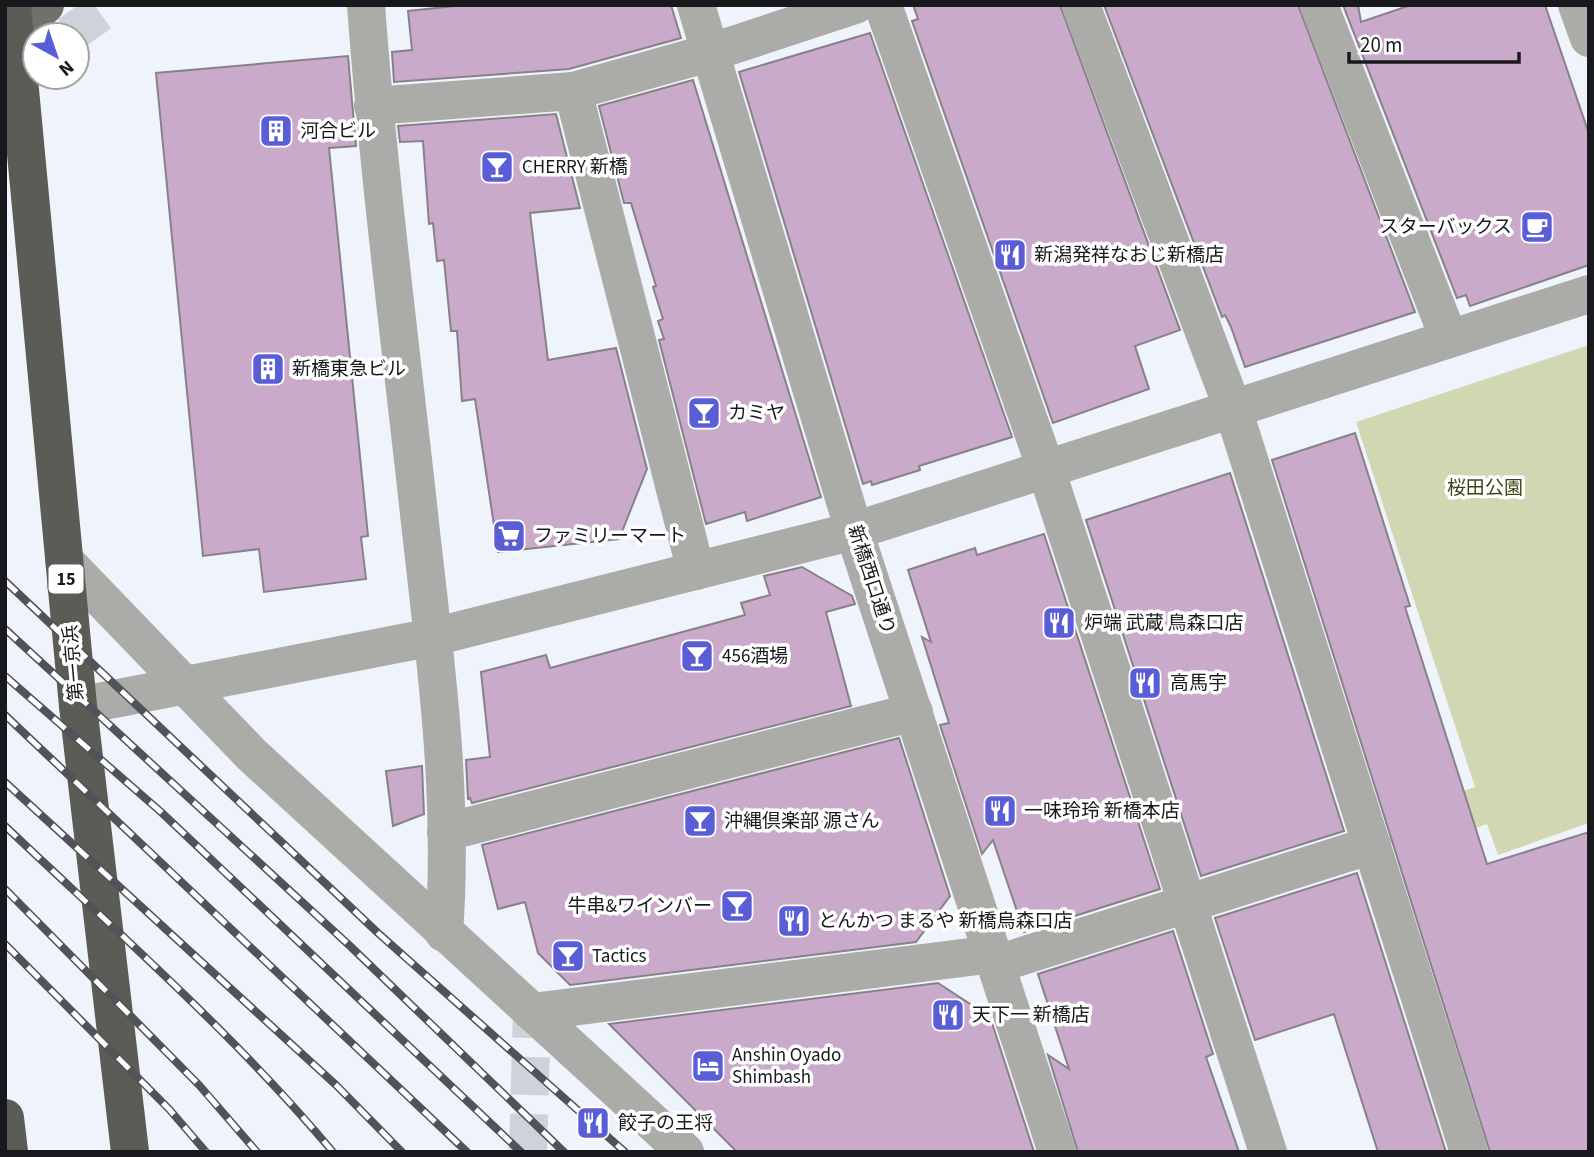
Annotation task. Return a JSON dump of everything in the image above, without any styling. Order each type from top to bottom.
[{"type":"highway","name":"第一京浜","points":[[10,24],[78,706],[130,1152]]},
{"type":"highway","points":[[5,1118],[9,1152]]},
{"type":"main road","points":[[10,24],[44,5]]},
{"type":"street","points":[[366,5],[373,106],[433,637],[446,832],[443,933]]},
{"type":"street","name":"新橋西口通り","points":[[696,5],[854,531],[1057,1152]]},
{"type":"street","points":[[373,106],[573,91],[709,53],[855,5]]},
{"type":"street","points":[[883,5],[1046,469],[1268,1152]]},
{"type":"street","points":[[1081,5],[1233,409],[1469,1152]]},
{"type":"street","points":[[1319,5],[1449,339]]},
{"type":"street","points":[[1577,5],[1589,38]]},
{"type":"street","points":[[573,91],[696,571]]},
{"type":"street","points":[[78,706],[433,637],[854,531],[1589,294]]},
{"type":"street","points":[[64,561],[252,755],[443,933],[685,1152]]},
{"type":"street","points":[[446,832],[914,712]]},
{"type":"street","points":[[532,1012],[996,959],[1187,904],[1372,845]]},
{"type":"green space","name":"桜田公園","points":[[1589,345],[1589,823],[1498,855],[1487,824],[1400,854],[1386,817],[1475,787],[1356,422]]},
{"type":"building","points":[[465,5],[671,5],[681,38],[569,69],[394,82],[392,52],[412,50],[408,11]]},
{"type":"building","points":[[913,5],[1060,5],[1180,330],[1135,346],[1149,389],[1053,423],[912,21],[918,19]]},
{"type":"building","points":[[1104,5],[1298,5],[1415,312],[1245,367],[1231,327],[1225,315],[1222,317]]},
{"type":"building","points":[[1343,5],[1358,5],[1361,22],[1411,5],[1545,5],[1589,134],[1589,265],[1470,306],[1466,295],[1457,298]]},
{"type":"building","points":[[870,33],[1012,437],[919,466],[920,470],[872,485],[871,481],[863,484],[739,72]]},
{"type":"building","name":"新橋東急ビル","points":[[348,56],[356,146],[329,148],[368,536],[361,537],[366,579],[264,592],[259,549],[203,556],[156,73]]},
{"type":"building","points":[[693,80],[821,497],[747,521],[745,512],[706,524],[659,340],[664,339],[658,321],[663,319],[653,287],[656,286],[631,203],[624,203],[599,106]]},
{"type":"building","points":[[556,114],[580,208],[530,213],[548,360],[616,348],[647,469],[619,539],[498,552],[475,399],[462,401],[457,331],[451,331],[444,260],[437,261],[433,223],[429,224],[423,141],[400,142],[398,126]]},
{"type":"building","points":[[1355,433],[1410,606],[1405,607],[1487,864],[1589,832],[1589,1152],[1490,1152],[1272,460]]},
{"type":"building","points":[[1230,473],[1344,831],[1201,876],[1086,520]]},
{"type":"building","points":[[1044,534],[1160,889],[1024,932],[993,840],[982,854],[940,725],[949,723],[922,637],[931,642],[908,570],[975,548],[977,555]]},
{"type":"building","points":[[802,567],[852,596],[855,604],[826,612],[851,706],[472,803],[470,798],[468,799],[466,760],[490,757],[481,672],[546,655],[550,668],[745,615],[741,603],[770,595],[764,576]]},
{"type":"building","points":[[899,738],[950,896],[916,942],[570,985],[538,953],[525,902],[498,909],[482,845]]},
{"type":"building","points":[[422,766],[424,814],[393,826],[386,771]]},
{"type":"building","points":[[1357,873],[1446,1152],[1378,1152],[1334,1014],[1255,1040],[1215,918]]},
{"type":"building","points":[[1173,931],[1213,1054],[1206,1057],[1239,1152],[1078,1152],[1048,1055],[1069,1069],[1038,974]]},
{"type":"building","points":[[938,983],[990,1017],[1034,1152],[737,1152],[609,1024]]},
{"type":"tunnel","points":[[89,21],[111,5]]},
{"type":"tunnel","points":[[528,1152],[532,1012]]},
{"type":"railway","points":[[5,581],[378,933],[625,1152]]},
{"type":"railway","points":[[5,629],[350,946],[564,1152]]},
{"type":"railway","points":[[5,676],[161,812],[521,1152]]},
{"type":"railway","points":[[5,715],[467,1152]]},
{"type":"railway","points":[[5,782],[336,1085],[402,1152]]},
{"type":"railway","points":[[5,826],[215,1025],[256,1066],[333,1152]]},
{"type":"railway","points":[[5,889],[199,1085],[257,1152]]},
{"type":"railway","points":[[5,944],[169,1109],[206,1152]]},
{"type":"place","name":"河合ビル","points":[[276,131]]},
{"type":"place","name":"CHERRY 新橋","points":[[497,167]]},
{"type":"place","name":"スターバックス","points":[[1537,227]]},
{"type":"place","name":"新潟発祥なおじ新橋店","points":[[1010,255]]},
{"type":"place","name":"新橋東急ビル","points":[[268,369]]},
{"type":"place","name":"カミヤ","points":[[704,413]]},
{"type":"place","name":"ファミリーマート","points":[[509,536]]},
{"type":"place","name":"炉端 武蔵 鳥森口店","points":[[1059,623]]},
{"type":"place","name":"456酒場","points":[[697,656]]},
{"type":"place","name":"高馬宇","points":[[1145,683]]},
{"type":"place","name":"一味玲玲 新橋本店","points":[[1000,811]]},
{"type":"place","name":"沖縄倶楽部 源さん","points":[[700,821]]},
{"type":"place","name":"牛串&ワインバー","points":[[737,906]]},
{"type":"place","name":"とんかつ まるや 新橋烏森口店","points":[[794,921]]},
{"type":"place","name":"Tactics","points":[[568,956]]},
{"type":"place","name":"天下一 新橋店","points":[[948,1015]]},
{"type":"place","name":"Anshin Oyado Shimbash","points":[[708,1066]]},
{"type":"place","name":"餃子の王将","points":[[593,1123]]}]
